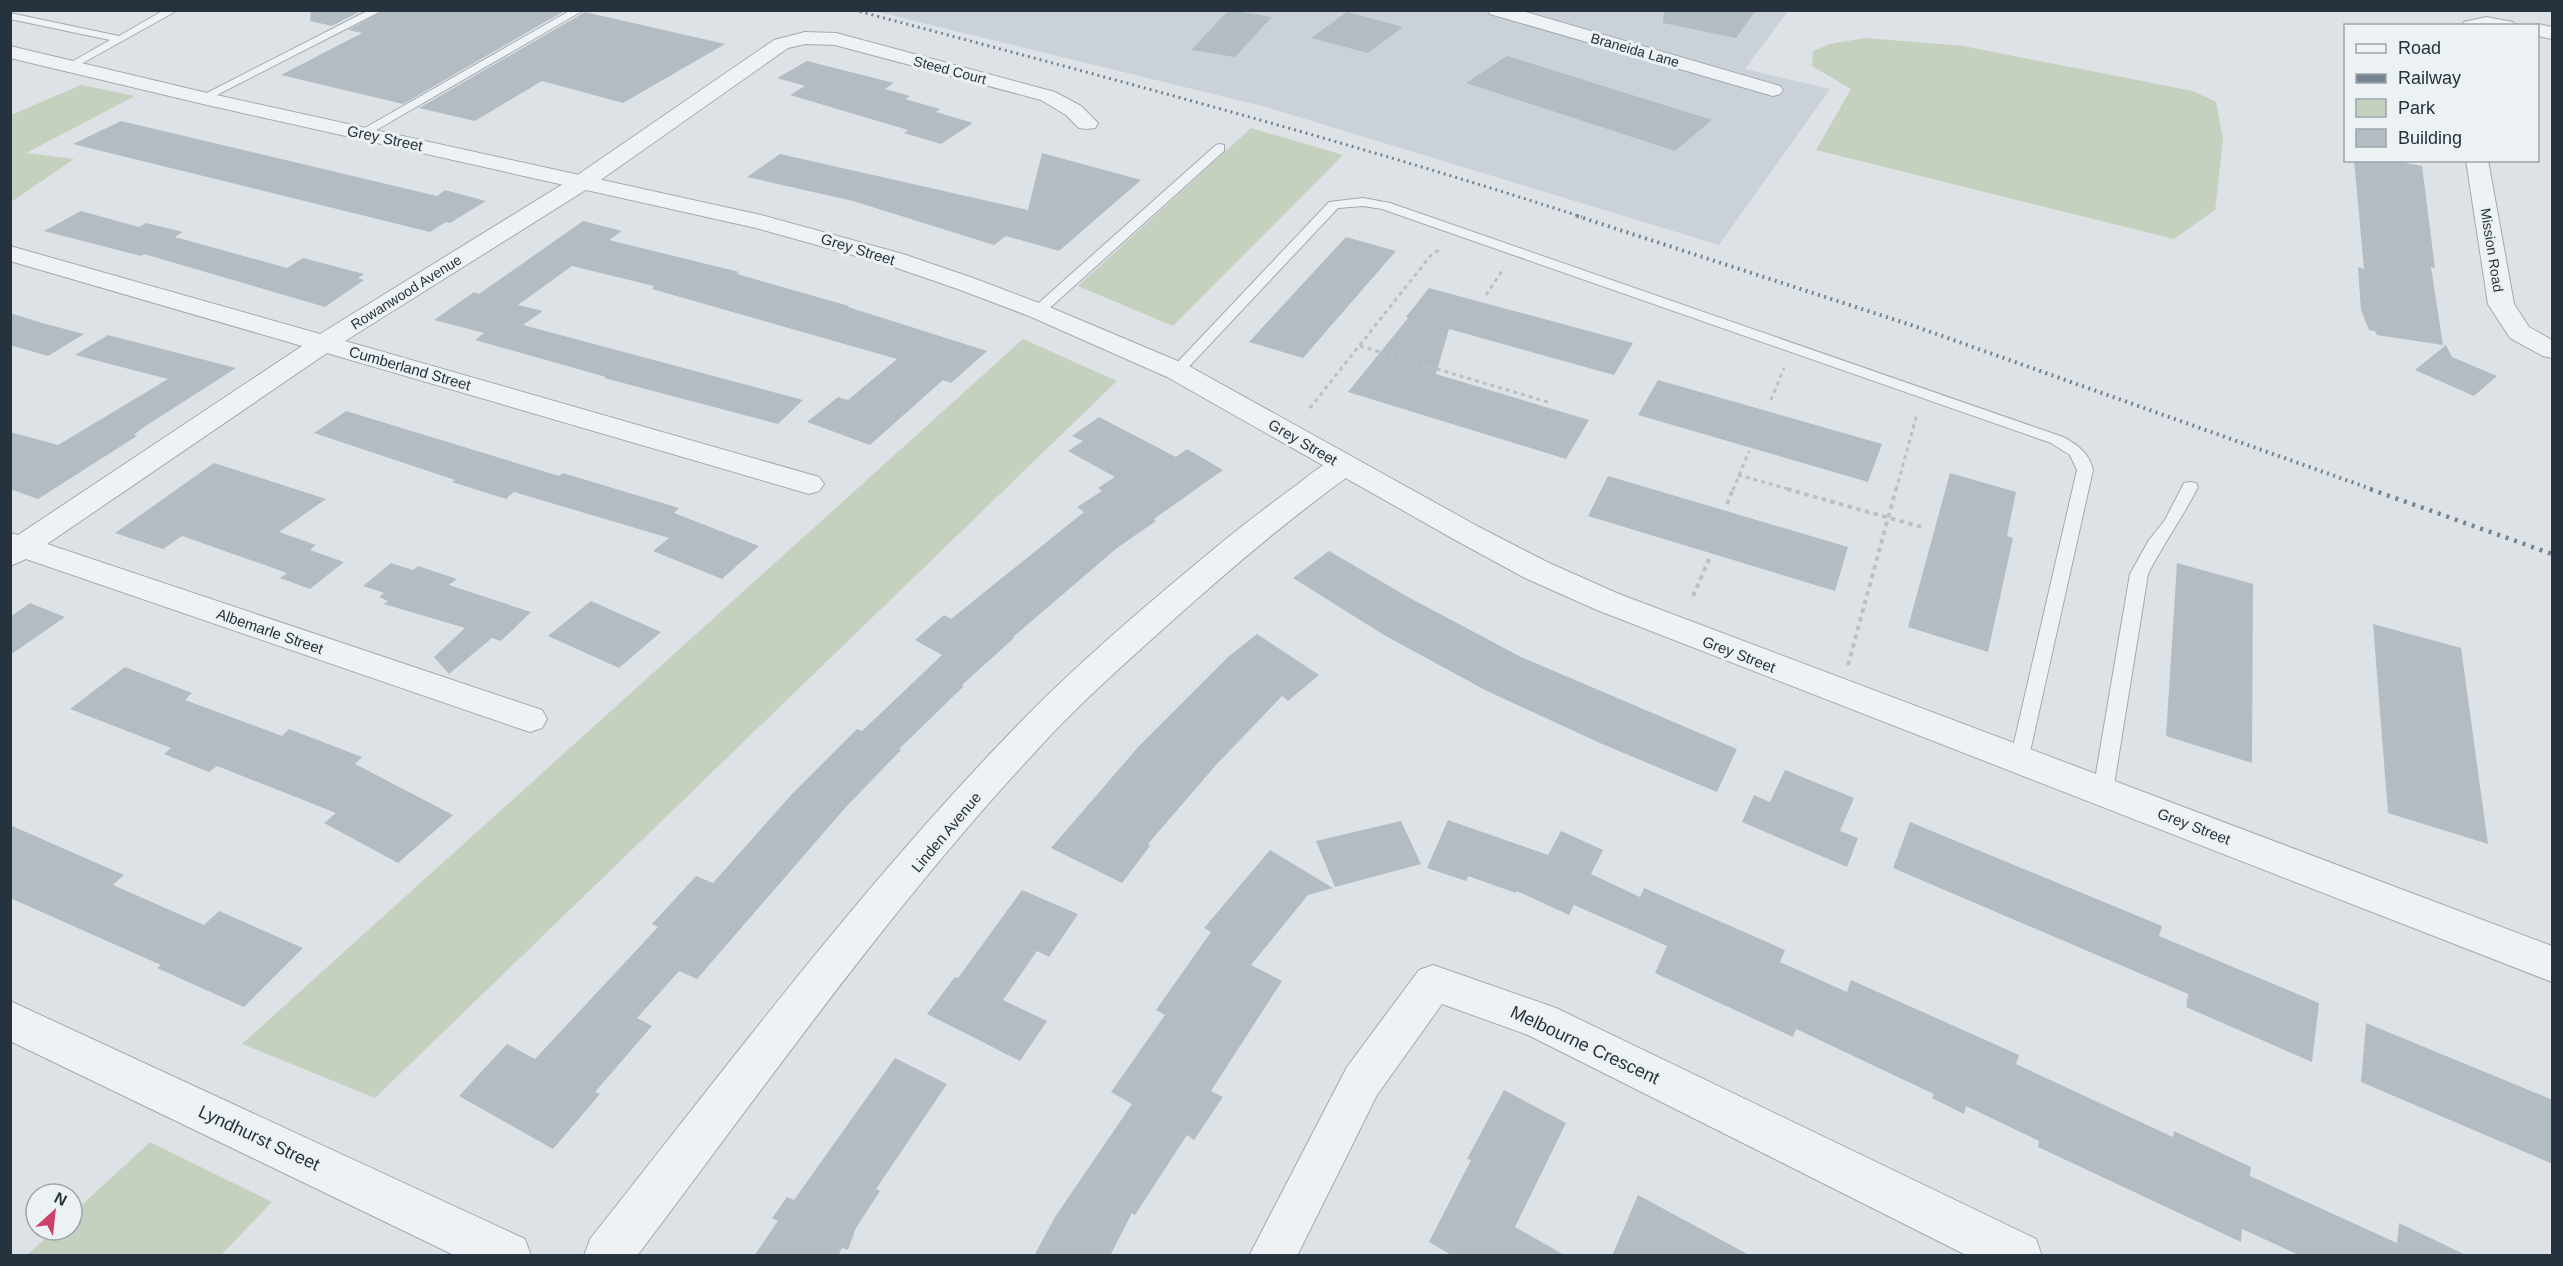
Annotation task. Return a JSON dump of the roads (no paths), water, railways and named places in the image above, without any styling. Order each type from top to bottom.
[{"type":"street","name":"Braneida Lane","points":[[1497,10],[1773,90]]},
{"type":"street","name":"Steed Court","points":[[805,38],[836,39],[1048,96],[1069,106],[1087,123]]},
{"type":"street","name":"Rowanwood Avenue","points":[[14,549],[323,344],[584,181],[766,52],[792,40],[805,38]]},
{"type":"street","name":"Grey Street","points":[[10,52],[203,98],[584,181],[823,238],[894,259],[1038,311],[1177,371],[1536,570],[1674,629],[2553,964]]},
{"type":"street","name":"Mission Road","points":[[2476,162],[2500,304],[2520,332],[2553,350]]},
{"type":"street","name":"Cumberland Street","points":[[10,253],[809,484]]},
{"type":"street","name":"Linden Avenue","points":[[607,1256],[828,971],[1008,758],[1098,668],[1200,577],[1297,498],[1344,465]]},
{"type":"street","name":"Albemarle Street","points":[[14,549],[530,718]]},
{"type":"street","name":"Melbourne Crescent","points":[[1272,1256],[1362,1081],[1433,983],[1541,1021],[1964,1243],[2019,1256]]},
{"type":"street","name":"Lyndhurst Street","points":[[10,1020],[508,1256]]},
{"type":"lane","points":[[72,66],[173,10]]},
{"type":"lane","points":[[203,98],[378,10]]},
{"type":"lane","points":[[362,133],[579,10]]},
{"type":"lane","points":[[10,16],[119,39]]},
{"type":"lane","points":[[1038,311],[1220,148]]},
{"type":"lane","points":[[1177,371],[1334,205],[1363,202],[1385,206],[2057,440],[2072,448],[2082,458],[2085,470],[2020,760]]},
{"type":"lane","points":[[2103,791],[2139,574],[2155,544],[2172,522],[2190,487]]},
{"type":"railway","points":[[854,10],[1311,134],[1582,217]]},
{"type":"railway","points":[[1577,216],[1914,326],[2374,490]]},
{"type":"railway","points":[[2370,489],[2552,554]]}]
